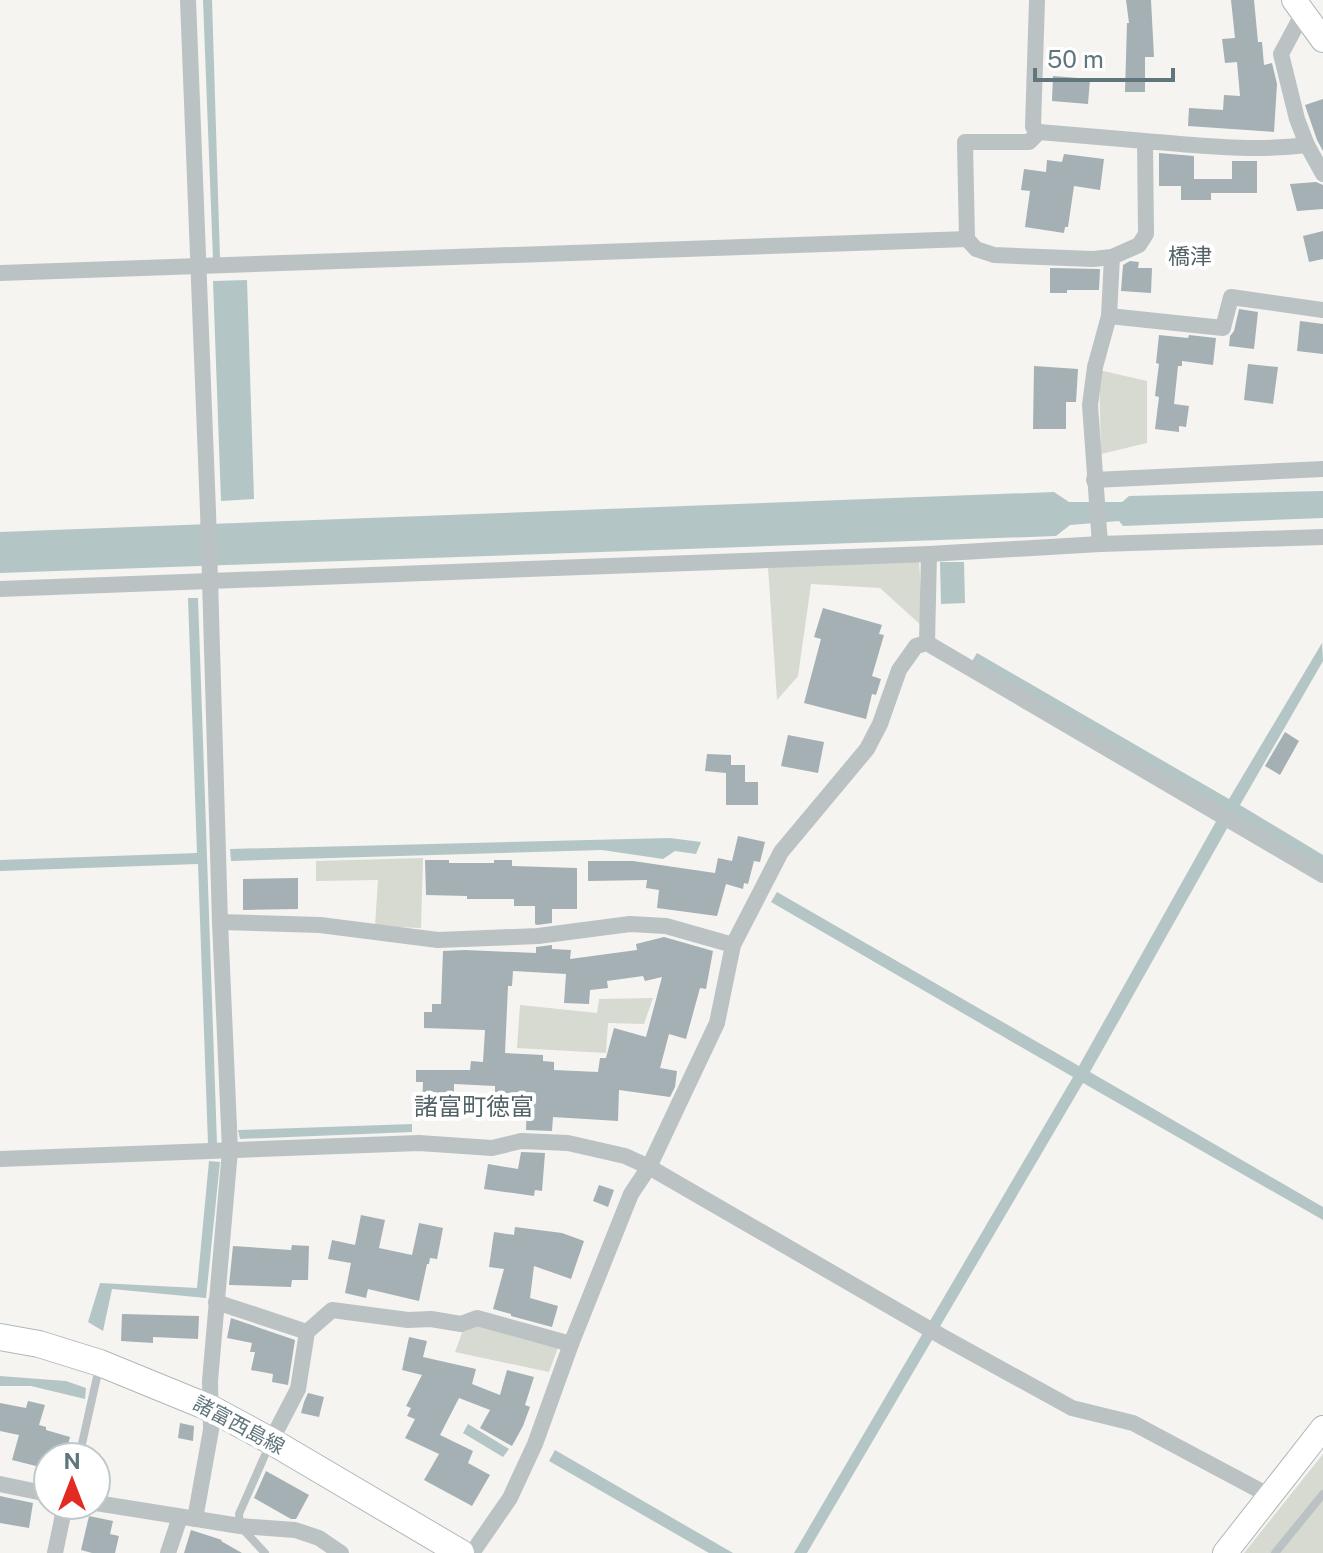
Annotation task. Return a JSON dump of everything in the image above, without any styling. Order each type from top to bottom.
[{"type":"main road","points":[[1298,7],[1323,40]]},
{"type":"main road","name":"諸富西島線","points":[[0,1337],[39,1344],[100,1363],[210,1408],[461,1553]]},
{"type":"main road","points":[[1225,1553],[1323,1428]]},
{"type":"street","points":[[168,1553],[187,1518],[211,1430],[210,1381],[230,1150],[188,0]]},
{"type":"street","points":[[1037,0],[1033,127],[1039,132],[1280,149],[1307,145]]},
{"type":"street","points":[[1298,7],[1281,54],[1297,119],[1323,174]]},
{"type":"street","points":[[1039,132],[1029,142],[965,142],[967,239],[976,249],[994,255],[1093,259],[1112,257],[1139,245],[1146,234],[1145,141]]},
{"type":"street","points":[[0,273],[967,239]]},
{"type":"street","points":[[1100,537],[1090,405],[1095,367],[1109,316],[1112,257]]},
{"type":"street","points":[[1109,316],[1223,328],[1231,297],[1323,310]]},
{"type":"street","points":[[1095,484],[1323,469]]},
{"type":"street","points":[[0,589],[210,575],[929,554],[1100,537],[1323,537]]},
{"type":"street","points":[[927,643],[929,554]]},
{"type":"street","points":[[472,1553],[510,1498],[535,1444],[631,1194],[649,1167],[717,1023],[733,945],[781,852],[867,749],[880,724],[899,670],[916,646],[927,643],[1323,875]]},
{"type":"street","points":[[220,922],[320,925],[438,940],[538,936],[630,924],[666,926],[733,945]]},
{"type":"street","points":[[0,1159],[419,1143],[492,1148],[521,1141],[568,1143],[625,1156],[1072,1408],[1133,1423],[1270,1496]]},
{"type":"street","points":[[216,1302],[307,1332]]},
{"type":"street","points":[[271,1441],[298,1389],[307,1332],[332,1310],[461,1324],[477,1318],[571,1344]]},
{"type":"street","points":[[0,1484],[32,1491]]},
{"type":"street","points":[[112,1506],[240,1526],[295,1530],[319,1538],[341,1553]]},
{"type":"street","points":[[55,1553],[62,1521]]},
{"type":"lane","points":[[83,1441],[100,1363]]},
{"type":"lane","points":[[265,1553],[240,1526],[239,1514],[271,1441]]},
{"type":"lane","points":[[1275,1553],[1323,1494]]},
{"type":"shaded area","points":[[203,0],[212,0],[220,259],[213,259]]},
{"type":"shaded area","points":[[247,280],[254,499],[221,501],[213,281]]},
{"type":"shaded area","points":[[1099,370],[1147,381],[1147,443],[1101,454]]},
{"type":"shaded area","points":[[1323,491],[1323,518],[1123,526],[1119,521],[1070,525],[1056,536],[0,573],[0,532],[1054,492],[1069,502],[1122,502],[1129,496]]},
{"type":"shaded area","points":[[919,561],[923,627],[880,588],[811,584],[798,676],[777,700],[768,567]]},
{"type":"shaded area","points":[[940,562],[964,562],[965,603],[941,604]]},
{"type":"shaded area","points":[[188,598],[198,598],[217,1144],[208,1144],[198,864],[0,871],[0,860],[197,853]]},
{"type":"shaded area","points":[[1322,643],[1323,661],[1240,805],[1323,855],[1323,869],[1234,816],[1090,1072],[1323,1207],[1323,1220],[1083,1083],[807,1553],[794,1553],[1073,1077],[771,902],[777,892],[1079,1066],[1223,809],[971,663],[977,653],[1229,799]]},
{"type":"shaded area","points":[[670,838],[701,842],[696,854],[675,851],[663,859],[602,850],[231,861],[230,849]]},
{"type":"shaded area","points":[[423,858],[421,928],[375,926],[378,880],[316,881],[316,861]]},
{"type":"shaded area","points":[[653,998],[644,1024],[608,1023],[606,1053],[517,1048],[520,1005],[597,1013],[599,999]]},
{"type":"shaded area","points":[[412,1124],[412,1132],[240,1139],[238,1130]]},
{"type":"shaded area","points":[[209,1161],[220,1162],[206,1298],[112,1289],[103,1331],[88,1322],[100,1283],[197,1288]]},
{"type":"shaded area","points":[[479,1324],[559,1345],[549,1372],[455,1352],[463,1330]]},
{"type":"shaded area","points":[[0,1376],[66,1381],[86,1388],[85,1399],[31,1386],[0,1386]]},
{"type":"shaded area","points":[[468,1424],[509,1449],[503,1457],[463,1433]]},
{"type":"shaded area","points":[[555,1450],[733,1553],[709,1553],[549,1461]]},
{"type":"shaded area","points":[[1323,1454],[1323,1553],[1244,1553]]},
{"type":"building","points":[[1126,0],[1151,0],[1154,57],[1145,57],[1145,92],[1125,92],[1129,23]]},
{"type":"building","points":[[1231,0],[1254,0],[1258,42],[1262,42],[1264,65],[1272,63],[1277,84],[1274,132],[1188,126],[1189,108],[1223,110],[1224,95],[1240,96],[1237,62],[1225,63],[1222,39],[1235,38]]},
{"type":"building","points":[[1053,76],[1090,79],[1088,104],[1052,101]]},
{"type":"building","points":[[1323,99],[1323,151],[1305,105]]},
{"type":"building","points":[[1159,153],[1194,156],[1194,179],[1232,179],[1232,161],[1257,161],[1257,193],[1211,193],[1211,200],[1181,200],[1181,186],[1159,186]]},
{"type":"building","points":[[1064,154],[1104,159],[1100,190],[1074,186],[1068,227],[1065,227],[1064,233],[1025,227],[1030,191],[1021,190],[1024,169],[1046,172],[1047,160],[1062,162]]},
{"type":"building","points":[[1316,182],[1323,185],[1323,209],[1297,211],[1290,184]]},
{"type":"building","points":[[1323,231],[1323,259],[1309,262],[1303,236]]},
{"type":"building","points":[[1130,261],[1139,262],[1138,268],[1152,268],[1151,293],[1121,291],[1123,265]]},
{"type":"building","points":[[1050,268],[1100,269],[1099,290],[1050,293]]},
{"type":"building","points":[[1239,309],[1258,312],[1254,349],[1229,346]]},
{"type":"building","points":[[1300,321],[1323,324],[1323,354],[1297,351]]},
{"type":"building","points":[[1159,335],[1216,338],[1213,365],[1182,361],[1182,366],[1178,366],[1174,404],[1189,406],[1186,427],[1179,426],[1179,432],[1155,429],[1159,397],[1155,396]]},
{"type":"building","points":[[1248,364],[1278,367],[1273,404],[1244,400]]},
{"type":"building","points":[[1034,366],[1078,369],[1076,402],[1066,402],[1066,429],[1033,429]]},
{"type":"building","points":[[823,608],[882,625],[879,634],[884,635],[872,676],[881,679],[876,695],[872,694],[866,719],[804,703],[821,639],[814,637]]},
{"type":"building","points":[[1285,732],[1299,741],[1280,775],[1265,766]]},
{"type":"building","points":[[788,735],[824,742],[818,773],[781,766]]},
{"type":"building","points":[[707,754],[731,755],[731,765],[745,765],[745,782],[758,782],[758,805],[726,805],[726,773],[705,771]]},
{"type":"building","points":[[738,836],[765,842],[760,862],[754,861],[748,884],[744,883],[743,889],[726,884],[717,916],[657,908],[659,890],[646,888],[647,880],[588,881],[588,861],[633,861],[715,873],[718,858],[732,861]]},
{"type":"building","points":[[425,860],[494,863],[494,860],[512,860],[512,866],[577,868],[577,909],[552,909],[552,923],[537,925],[535,906],[514,906],[514,899],[426,895]]},
{"type":"building","points":[[298,878],[298,909],[243,910],[243,879]]},
{"type":"building","points":[[664,937],[713,951],[706,989],[700,988],[686,1039],[669,1034],[660,1068],[677,1071],[670,1097],[619,1090],[618,1121],[553,1117],[552,1131],[526,1130],[527,1095],[495,1092],[495,1086],[454,1084],[454,1102],[442,1101],[442,1106],[422,1106],[423,1082],[416,1082],[416,1070],[470,1070],[471,1061],[483,1062],[485,1030],[424,1028],[424,1012],[432,1012],[432,1004],[441,1004],[443,951],[536,953],[536,947],[552,945],[552,949],[571,950],[570,959],[637,950],[636,944]],"holes":[[[513,971],[566,974],[564,1003],[589,1004],[590,990],[608,988],[607,981],[643,976],[645,981],[662,977],[646,1037],[614,1028],[606,1058],[600,1058],[598,1072],[554,1070],[554,1062],[543,1061],[543,1055],[505,1053],[508,986],[512,986]]]},
{"type":"building","points":[[521,1152],[545,1153],[542,1191],[535,1190],[534,1196],[484,1189],[488,1164],[518,1169]]},
{"type":"building","points":[[599,1185],[614,1190],[608,1207],[593,1201]]},
{"type":"building","points":[[361,1215],[385,1220],[379,1248],[412,1255],[419,1223],[443,1228],[437,1259],[430,1258],[427,1264],[419,1301],[368,1289],[366,1298],[345,1293],[351,1263],[328,1259],[332,1240],[355,1245]]},
{"type":"building","points":[[515,1227],[562,1233],[584,1241],[571,1279],[534,1266],[530,1298],[558,1306],[552,1327],[493,1309],[504,1269],[489,1267],[494,1232],[514,1235]]},
{"type":"building","points":[[292,1245],[309,1246],[308,1280],[292,1280],[291,1287],[229,1285],[233,1246],[291,1250]]},
{"type":"building","points":[[122,1314],[199,1316],[198,1339],[153,1337],[153,1343],[121,1341]]},
{"type":"building","points":[[231,1318],[295,1340],[288,1385],[272,1382],[273,1374],[251,1370],[255,1352],[250,1352],[252,1343],[227,1338]]},
{"type":"building","points":[[409,1337],[427,1341],[423,1357],[476,1369],[472,1384],[500,1395],[507,1370],[534,1377],[525,1405],[530,1407],[512,1446],[480,1428],[490,1410],[459,1398],[440,1435],[473,1451],[468,1463],[490,1475],[472,1506],[424,1480],[439,1454],[405,1438],[415,1419],[407,1416],[411,1408],[406,1406],[422,1375],[402,1370]]},
{"type":"building","points":[[308,1393],[324,1397],[319,1417],[301,1413]]},
{"type":"building","points":[[28,1401],[45,1405],[39,1425],[70,1437],[69,1441],[32,1441],[32,1465],[12,1460],[19,1435],[0,1431],[0,1403],[26,1408]]},
{"type":"building","points":[[180,1423],[194,1426],[193,1441],[178,1438]]},
{"type":"building","points":[[266,1471],[309,1495],[296,1519],[254,1498]]},
{"type":"building","points":[[0,1496],[32,1503],[29,1528],[0,1523]]},
{"type":"building","points":[[88,1521],[113,1521],[110,1534],[119,1536],[115,1553],[81,1550]]},
{"type":"building","points":[[191,1530],[222,1540],[242,1553],[184,1553]]},
{"type":"district","name":"橋津","points":[[1190,256]]},
{"type":"district","name":"諸富町徳富","points":[[474,1107]]}]
